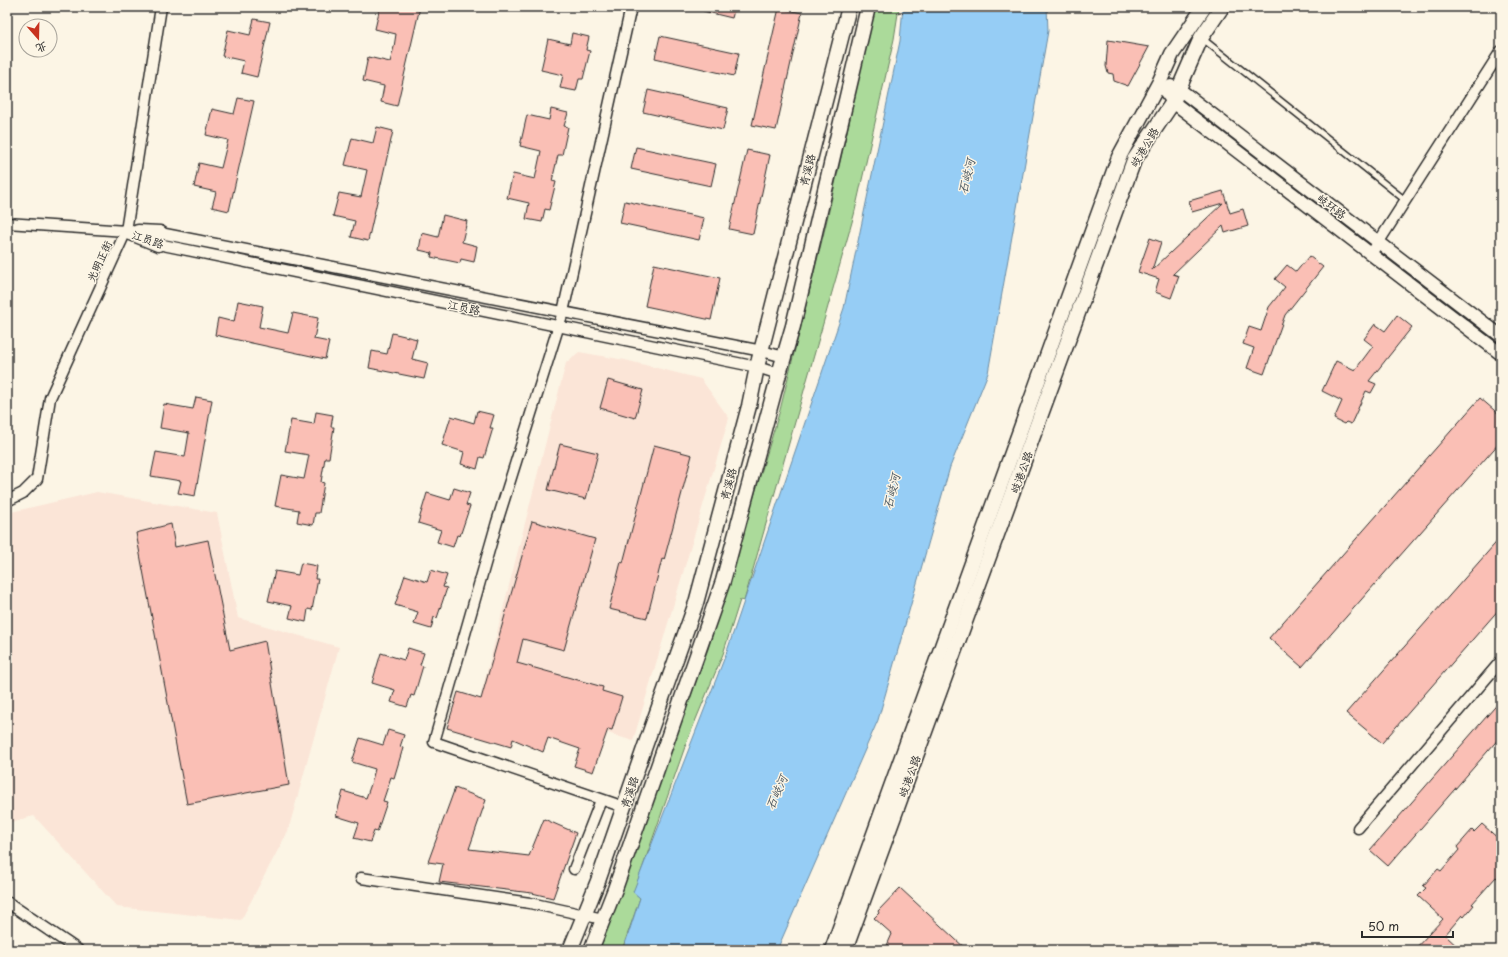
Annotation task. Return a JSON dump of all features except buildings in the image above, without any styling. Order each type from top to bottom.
[{"type":"main road","name":"青溪路","points":[[570,950],[598,881],[696,603],[750,406],[757,367],[849,7]]},
{"type":"main road","name":"青溪路","points":[[591,950],[615,888],[723,581],[793,326],[868,7]]},
{"type":"main road","name":"岐港公路","points":[[832,950],[1119,157],[1159,83],[1172,54],[1204,7]]},
{"type":"main road","name":"岐港公路","points":[[845,950],[1134,160],[1173,102],[1201,38],[1222,7]]},
{"type":"main road","name":"江员路","points":[[126,231],[159,239]]},
{"type":"street","name":"光明正街","points":[[7,500],[23,493],[37,479],[50,398],[126,231],[160,7]]},
{"type":"street","points":[[624,807],[434,742],[497,522],[563,312],[631,7]]},
{"type":"street","points":[[1371,254],[1501,51]]},
{"type":"street","name":"岐环路","points":[[1159,83],[1179,89],[1501,336]]},
{"type":"street","name":"岐环路","points":[[1159,83],[1173,102],[1501,354]]},
{"type":"street","points":[[7,223],[126,231]]},
{"type":"street","name":"江员路","points":[[159,239],[563,312],[762,350],[784,356]]},
{"type":"street","name":"江员路","points":[[159,239],[558,326],[757,367],[779,374]]},
{"type":"street","points":[[1358,828],[1501,661]]},
{"type":"street","points":[[574,869],[601,800]]},
{"type":"street","points":[[361,878],[530,903],[603,919]]},
{"type":"street","points":[[7,902],[78,950]]},
{"type":"lane","points":[[1201,38],[1405,200]]},
{"type":"shaded area","points":[[579,352],[625,360],[701,379],[729,418],[633,741],[481,695],[566,363]]},
{"type":"shaded area","points":[[97,492],[217,513],[238,618],[339,647],[288,831],[241,920],[117,907],[34,816],[7,823],[7,513]]},
{"type":"green space","points":[[875,7],[899,7],[894,39],[854,215],[744,601],[740,600],[723,654],[687,741],[634,892],[640,898],[622,950],[597,950],[708,649],[780,410],[826,224]]},
{"type":"water","name":"石岐河","points":[[903,7],[1047,7],[1048,31],[988,373],[950,467],[878,720],[777,950],[623,950],[640,898],[633,892],[726,654],[844,308],[900,41]]}]
